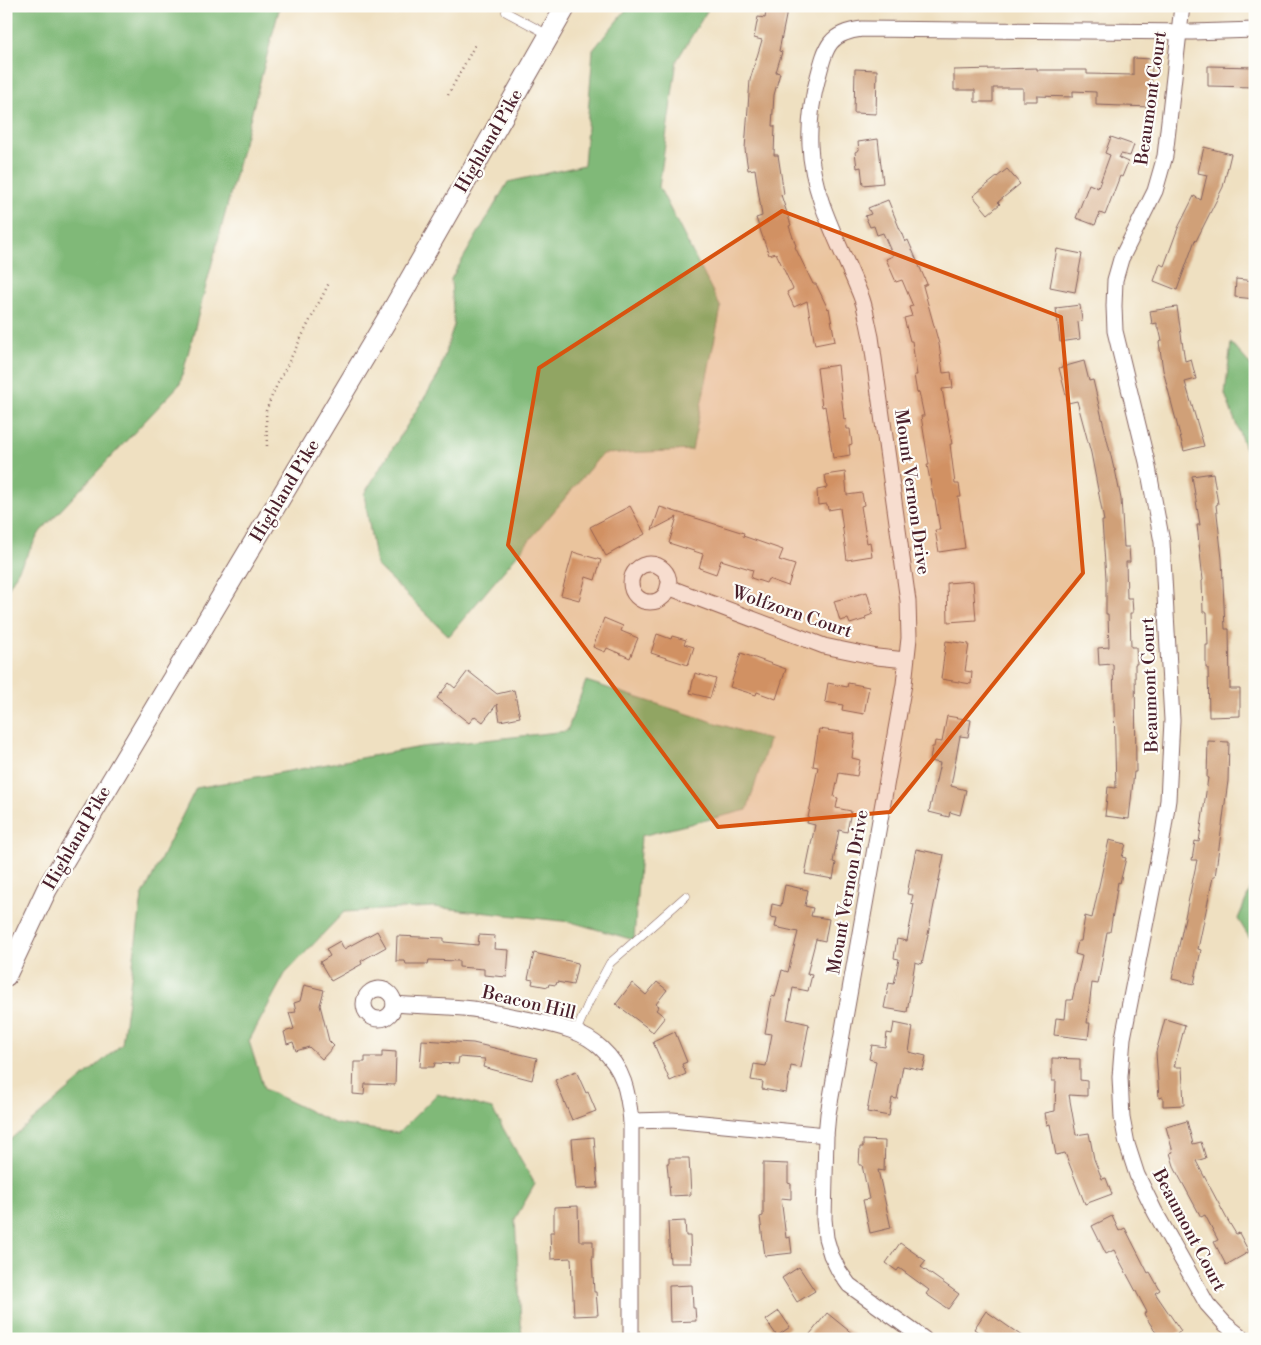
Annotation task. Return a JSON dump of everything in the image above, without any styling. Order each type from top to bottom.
[{"type":"main road","name":"Highland Pike","points":[[6,976],[47,889],[392,312],[566,6]]},
{"type":"street","name":"Beaumont Court","points":[[1182,6],[1165,156],[1154,191],[1121,259],[1115,280],[1115,331],[1147,462],[1162,542],[1172,720],[1171,760],[1162,840],[1124,1038],[1120,1086],[1122,1118],[1127,1144],[1137,1175],[1155,1212],[1207,1304],[1225,1324],[1244,1339]]},
{"type":"street","name":"Mount Vernon Drive","points":[[924,1339],[849,1285],[831,1255],[826,1238],[824,1220],[826,1135],[877,831],[904,684],[909,638],[908,601],[871,336],[863,301],[825,211],[814,177],[810,146],[810,120],[822,60],[829,44],[839,34],[862,29],[1192,32],[1255,30]]},
{"type":"street","name":"Wolfzorn Court","points":[[668,587],[824,646],[877,657],[906,660]]},
{"type":"street","name":"Beacon Hill","points":[[394,1004],[464,1008],[513,1016],[576,1032],[602,1048],[613,1061],[625,1082],[629,1095],[631,1121],[631,1339]]},
{"type":"street","points":[[631,1121],[672,1120],[826,1135]]},
{"type":"lane","points":[[507,6],[506,12],[549,35]]},
{"type":"lane","points":[[576,1032],[589,1002],[610,963],[686,896]]},
{"type":"path","points":[[448,95],[476,44]]},
{"type":"path","points":[[267,446],[266,411],[273,393],[330,281]]},
{"type":"highlighted area","points":[[782,211],[1061,317],[1083,573],[890,812],[718,827],[508,545],[539,368]]},
{"type":"green space","points":[[6,6],[280,6],[180,384],[40,532],[6,592]]},
{"type":"green space","points":[[629,6],[710,6],[677,60],[659,187],[721,308],[692,450],[602,454],[449,636],[376,565],[364,494],[438,376],[454,325],[451,279],[508,182],[584,165],[593,50]]},
{"type":"green space","points":[[1231,343],[1255,370],[1255,475],[1225,394]]},
{"type":"green space","points":[[586,681],[769,740],[747,810],[641,836],[634,940],[571,922],[433,907],[344,912],[285,974],[249,1041],[264,1089],[336,1124],[398,1133],[437,1094],[492,1109],[535,1184],[515,1219],[522,1339],[6,1339],[6,1143],[122,1044],[142,897],[196,788],[421,747],[567,731]]},
{"type":"green space","points":[[1255,878],[1255,947],[1238,919]]},
{"type":"building","points":[[767,6],[788,6],[779,51],[782,52],[776,72],[780,73],[774,95],[772,126],[775,126],[774,155],[778,155],[784,194],[781,195],[791,225],[789,226],[795,247],[813,284],[816,284],[829,308],[835,341],[815,345],[807,301],[794,307],[787,292],[793,289],[776,253],[769,255],[756,218],[762,216],[755,169],[748,170],[745,149],[750,80],[762,40],[754,38],[758,17],[765,18]]},
{"type":"building","points":[[1133,58],[1152,59],[1151,107],[1096,105],[1096,92],[1073,91],[1073,97],[1037,96],[1037,101],[1023,101],[1023,88],[993,88],[993,102],[975,102],[975,90],[954,90],[954,70],[1037,68],[1037,70],[1087,70],[1087,74],[1133,75]]},
{"type":"building","points":[[1208,66],[1255,67],[1255,87],[1208,86]]},
{"type":"building","points":[[855,69],[877,70],[876,114],[854,113]]},
{"type":"building","points":[[1111,137],[1134,145],[1130,156],[1121,154],[1119,158],[1128,162],[1122,177],[1120,176],[1105,215],[1100,213],[1095,225],[1076,218],[1089,184],[1098,188],[1110,155],[1105,153]]},
{"type":"building","points":[[878,139],[883,183],[863,185],[861,167],[857,168],[855,152],[859,150],[858,142]]},
{"type":"building","points":[[1204,147],[1231,154],[1223,187],[1195,240],[1177,290],[1154,281],[1160,264],[1164,266],[1178,228],[1194,196],[1201,200],[1207,175],[1198,173]]},
{"type":"building","points":[[1007,169],[1020,184],[998,202],[1000,204],[988,214],[973,196]]},
{"type":"building","points":[[888,200],[905,242],[908,240],[927,284],[923,286],[939,344],[943,373],[951,372],[953,388],[942,389],[952,444],[950,444],[955,484],[959,484],[961,497],[958,497],[965,548],[939,552],[935,530],[940,530],[927,465],[929,465],[921,416],[924,416],[914,375],[917,375],[912,341],[910,341],[904,318],[912,316],[909,307],[913,306],[902,280],[896,282],[886,259],[893,256],[883,233],[877,235],[874,226],[870,227],[865,216],[871,214],[868,208]]},
{"type":"building","points":[[1057,249],[1082,254],[1075,292],[1050,287]]},
{"type":"building","points":[[1236,279],[1255,281],[1255,299],[1235,297]]},
{"type":"building","points":[[1080,305],[1082,321],[1078,322],[1080,339],[1060,342],[1056,308]]},
{"type":"building","points":[[1177,307],[1185,361],[1191,359],[1196,379],[1185,382],[1204,446],[1184,451],[1163,370],[1159,342],[1162,341],[1159,328],[1157,328],[1157,323],[1152,324],[1150,311]]},
{"type":"building","points":[[1084,361],[1089,381],[1093,380],[1115,469],[1121,499],[1124,547],[1129,547],[1130,562],[1126,562],[1127,598],[1132,598],[1133,613],[1130,613],[1131,647],[1136,647],[1137,664],[1135,664],[1136,772],[1134,772],[1129,819],[1105,816],[1108,787],[1116,788],[1113,664],[1099,665],[1098,648],[1109,647],[1102,521],[1104,521],[1091,453],[1077,401],[1068,403],[1059,368]]},
{"type":"building","points":[[838,365],[844,420],[846,419],[847,429],[850,429],[852,444],[849,445],[850,455],[833,458],[825,406],[822,407],[817,368]]},
{"type":"building","points":[[845,472],[847,495],[862,493],[864,505],[861,506],[867,543],[870,542],[872,556],[847,560],[840,508],[828,510],[827,504],[818,505],[817,490],[827,488],[825,475]]},
{"type":"building","points":[[1213,473],[1218,504],[1216,505],[1222,559],[1225,629],[1229,629],[1230,689],[1240,689],[1240,716],[1209,717],[1208,668],[1206,668],[1206,645],[1208,645],[1207,612],[1203,612],[1203,580],[1197,525],[1200,525],[1192,476]]},
{"type":"building","points":[[630,506],[645,534],[606,556],[590,527]]},
{"type":"building","points":[[660,507],[744,533],[743,536],[783,550],[779,560],[795,565],[788,586],[768,579],[766,583],[751,578],[753,570],[721,560],[716,574],[699,568],[703,554],[669,543],[677,517],[652,530]]},
{"type":"building","points":[[573,552],[601,560],[595,580],[586,577],[579,600],[561,595]]},
{"type":"building","points":[[973,581],[976,620],[948,622],[947,583]]},
{"type":"building","points":[[867,592],[873,614],[865,617],[866,619],[850,624],[848,619],[840,621],[834,601]]},
{"type":"building","points":[[604,618],[623,626],[621,631],[638,638],[630,658],[607,648],[605,652],[593,647]]},
{"type":"building","points":[[657,634],[671,639],[672,636],[686,640],[684,644],[694,647],[688,665],[651,653]]},
{"type":"building","points":[[946,641],[969,644],[965,671],[972,672],[971,684],[941,679]]},
{"type":"building","points":[[741,653],[786,669],[776,699],[757,692],[756,695],[730,687]]},
{"type":"building","points":[[468,671],[497,694],[514,690],[520,717],[500,721],[497,704],[483,722],[475,716],[469,723],[437,698],[449,683],[455,688]]},
{"type":"building","points":[[695,673],[716,679],[710,698],[690,693]]},
{"type":"building","points":[[828,683],[847,687],[848,683],[869,687],[864,714],[842,710],[843,705],[825,702]]},
{"type":"building","points":[[947,716],[971,720],[968,737],[960,736],[951,786],[966,790],[960,815],[950,812],[949,817],[929,812],[940,763],[930,761],[932,747],[934,747],[935,741],[942,742]]},
{"type":"building","points":[[819,729],[855,734],[852,758],[860,760],[857,776],[839,773],[834,797],[838,798],[836,808],[851,811],[847,832],[839,830],[833,862],[836,863],[833,879],[805,874],[815,825],[807,823],[818,767],[813,766]]},
{"type":"building","points":[[1208,741],[1229,742],[1228,781],[1215,877],[1213,877],[1198,949],[1201,950],[1194,984],[1172,979],[1197,860],[1192,860],[1195,841],[1199,842],[1208,778]]},
{"type":"building","points":[[1109,840],[1126,844],[1122,857],[1126,858],[1120,883],[1118,882],[1110,932],[1107,932],[1098,984],[1092,983],[1087,1023],[1090,1023],[1088,1039],[1054,1035],[1056,1018],[1065,1019],[1067,1000],[1072,1000],[1082,956],[1075,954],[1078,941],[1081,941],[1085,916],[1092,918]]},
{"type":"building","points":[[916,849],[944,855],[922,964],[915,962],[907,1012],[884,1008],[889,983],[894,984],[899,959],[894,958],[897,939],[907,941],[914,904],[911,903],[913,895],[907,894]]},
{"type":"building","points":[[785,885],[808,890],[805,906],[813,908],[811,916],[829,919],[825,941],[816,939],[807,974],[812,975],[808,991],[793,988],[787,1019],[809,1024],[801,1068],[791,1066],[786,1093],[762,1089],[763,1082],[751,1080],[754,1064],[766,1066],[772,1034],[765,1033],[772,996],[775,997],[782,970],[788,972],[798,932],[775,927],[777,918],[770,917],[772,904],[781,906]]},
{"type":"building","points":[[377,931],[386,947],[361,961],[362,964],[331,981],[320,962],[330,956],[326,949],[340,941],[344,949]]},
{"type":"building","points":[[479,935],[495,936],[494,949],[509,950],[507,977],[484,975],[484,969],[459,967],[459,961],[429,960],[428,964],[406,964],[405,961],[396,961],[397,936],[444,938],[444,942],[478,945]]},
{"type":"building","points":[[534,953],[578,963],[573,985],[557,982],[556,985],[549,984],[548,987],[532,984],[533,980],[528,979]]},
{"type":"building","points":[[657,982],[667,990],[656,1004],[659,1006],[656,1010],[665,1017],[653,1032],[616,1004],[632,983],[646,995]]},
{"type":"building","points":[[304,985],[324,990],[320,1005],[329,1041],[334,1046],[322,1059],[309,1047],[296,1051],[293,1042],[287,1044],[284,1032],[294,1029],[289,1013],[296,1012],[294,1003],[300,1001]]},
{"type":"building","points":[[1165,1019],[1185,1025],[1174,1067],[1182,1067],[1184,1105],[1163,1106],[1163,1097],[1159,1098],[1156,1052]]},
{"type":"building","points":[[894,1023],[913,1027],[909,1052],[926,1056],[923,1070],[903,1066],[897,1099],[892,1098],[889,1116],[867,1112],[876,1061],[869,1059],[872,1045],[885,1047],[887,1033],[892,1034]]},
{"type":"building","points":[[675,1032],[687,1062],[682,1064],[686,1074],[670,1081],[653,1042]]},
{"type":"building","points":[[422,1040],[473,1043],[537,1058],[532,1080],[483,1067],[485,1059],[459,1057],[458,1064],[435,1063],[434,1067],[420,1067]]},
{"type":"building","points":[[382,1051],[396,1052],[395,1085],[365,1084],[364,1095],[353,1094],[354,1062],[365,1062],[365,1057],[382,1057]]},
{"type":"building","points":[[1052,1058],[1080,1059],[1080,1080],[1087,1081],[1087,1096],[1069,1095],[1076,1135],[1089,1133],[1094,1159],[1102,1179],[1106,1178],[1112,1194],[1085,1204],[1065,1153],[1056,1155],[1050,1124],[1047,1125],[1045,1113],[1055,1111],[1056,1081],[1052,1081]]},
{"type":"building","points":[[576,1071],[596,1111],[572,1120],[555,1080]]},
{"type":"building","points":[[1187,1121],[1193,1144],[1201,1142],[1206,1158],[1196,1161],[1227,1219],[1236,1234],[1239,1233],[1249,1252],[1226,1265],[1214,1242],[1218,1240],[1205,1215],[1201,1217],[1175,1169],[1170,1153],[1173,1152],[1166,1127]]},
{"type":"building","points":[[594,1137],[598,1188],[576,1189],[572,1139]]},
{"type":"building","points":[[863,1140],[885,1141],[884,1171],[878,1170],[891,1228],[870,1233],[863,1200],[869,1199],[862,1165],[859,1165],[860,1147],[863,1147]]},
{"type":"building","points":[[669,1158],[689,1158],[691,1195],[670,1196],[667,1163],[669,1163]]},
{"type":"building","points":[[763,1163],[788,1164],[788,1183],[791,1184],[791,1199],[781,1198],[786,1238],[790,1237],[792,1253],[765,1256],[760,1217],[763,1216]]},
{"type":"building","points":[[578,1206],[579,1241],[593,1241],[594,1292],[596,1292],[598,1315],[574,1316],[571,1258],[551,1259],[550,1232],[554,1232],[554,1207]]},
{"type":"building","points":[[1112,1216],[1119,1231],[1125,1228],[1148,1273],[1150,1272],[1160,1290],[1155,1293],[1181,1331],[1170,1339],[1160,1339],[1144,1314],[1147,1312],[1114,1250],[1106,1254],[1092,1226]]},
{"type":"building","points":[[685,1221],[686,1236],[690,1236],[691,1263],[670,1263],[668,1222]]},
{"type":"building","points":[[900,1243],[926,1261],[921,1267],[959,1294],[948,1309],[926,1294],[929,1290],[899,1268],[897,1271],[886,1263]]},
{"type":"building","points":[[799,1267],[815,1291],[797,1302],[782,1278]]},
{"type":"building","points":[[692,1285],[693,1308],[695,1308],[696,1321],[670,1322],[669,1286]]},
{"type":"building","points":[[779,1311],[790,1327],[777,1336],[766,1320]]},
{"type":"building","points":[[986,1311],[1026,1339],[988,1339],[974,1329]]},
{"type":"building","points":[[827,1313],[859,1339],[806,1339]]}]
